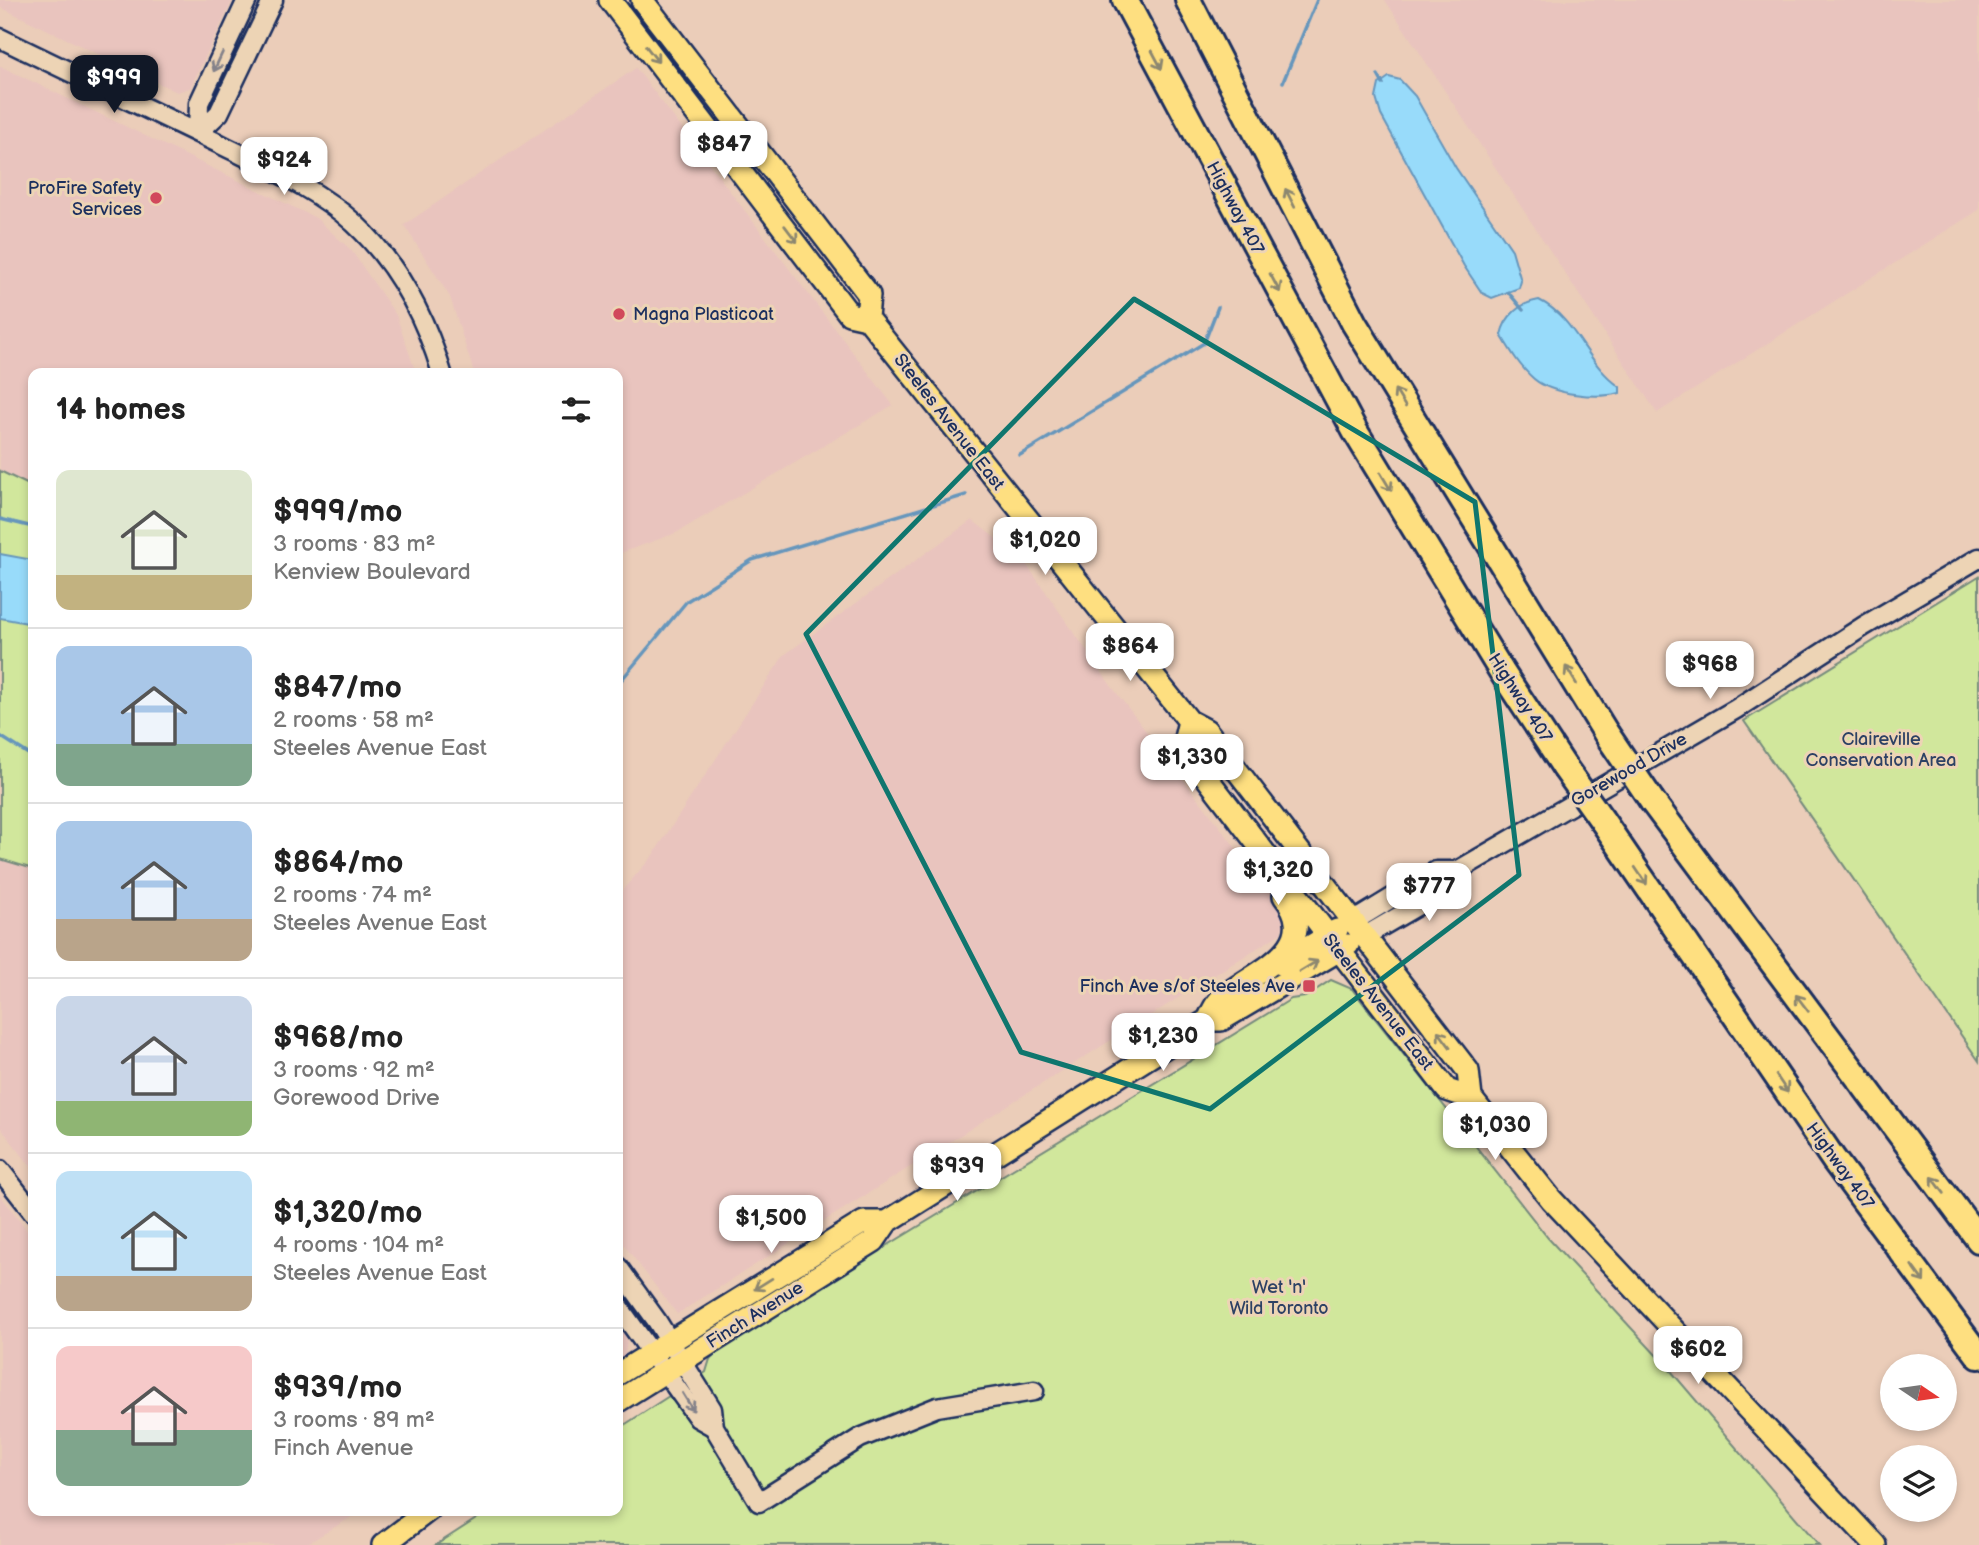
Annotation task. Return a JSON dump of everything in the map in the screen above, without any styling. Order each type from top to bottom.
[{"type":"highway","name":"Highway 407","points":[[1125,0],[1355,431],[1502,672],[1834,1160],[1979,1356]]},
{"type":"highway","points":[[1188,0],[1354,323],[1606,733],[1652,801],[1979,1240]]},
{"type":"main road","name":"Steeles Avenue East","points":[[610,0],[849,314],[867,318],[1189,722],[1206,730],[1468,1071],[1471,1098],[1551,1199],[1875,1545]]},
{"type":"main road","name":"Steeles Avenue East","points":[[642,0],[869,295],[867,318]]},
{"type":"main road","name":"Steeles Avenue East","points":[[1189,722],[1183,747],[1447,1090],[1471,1098]]},
{"type":"main road","points":[[1211,1013],[1221,998],[1285,954],[1293,938],[1293,909],[1266,872],[1262,851]]},
{"type":"main road","name":"Finch Avenue","points":[[623,1398],[874,1241],[887,1222],[1211,1013],[1360,929]]},
{"type":"main road","name":"Finch Avenue","points":[[623,1371],[864,1222],[887,1222]]},
{"type":"main road","points":[[383,1545],[421,1516]]},
{"type":"street","points":[[198,133],[199,103],[247,0]]},
{"type":"street","points":[[198,133],[219,113],[273,0]]},
{"type":"street","points":[[0,38],[198,133],[296,182],[329,202],[355,224],[387,260],[430,333],[440,368]]},
{"type":"street","name":"Gorewood Drive","points":[[1360,929],[1446,889],[1457,871],[1736,709],[1864,626],[1979,558]]},
{"type":"street","points":[[0,1170],[28,1206]]},
{"type":"street","points":[[623,1277],[674,1366],[698,1418],[714,1427],[759,1502],[860,1438],[937,1407],[1034,1391]]},
{"type":"street","points":[[623,1311],[661,1347]]},
{"type":"highlighted area","points":[[1134,299],[1475,502],[1519,875],[1210,1109],[1021,1052],[806,634]]},
{"type":"shaded area","points":[[0,0],[233,0],[190,88],[177,92],[0,7]]},
{"type":"shaded area","points":[[1385,0],[1979,0],[1979,210],[1657,413]]},
{"type":"shaded area","points":[[0,66],[316,218],[351,250],[396,315],[414,368],[28,368],[28,485],[0,471]]},
{"type":"shaded area","points":[[636,68],[893,405],[676,533],[623,552],[623,368],[472,368],[450,297],[404,225]]},
{"type":"shaded area","points":[[972,520],[1002,543],[1015,548],[1112,687],[1280,905],[1284,923],[1281,933],[677,1314],[623,1244],[623,889],[651,858],[784,655]]},
{"type":"shaded area","points":[[0,859],[28,867],[28,1163],[0,1127]]},
{"type":"shaded area","points":[[0,1195],[28,1231],[28,1516],[353,1516],[305,1545],[0,1545]]},
{"type":"shaded area","points":[[623,1330],[627,1340],[623,1357]]},
{"type":"green space","points":[[0,471],[28,485],[28,867],[0,859]]},
{"type":"green space","name":"Claireville Conservation Area","points":[[1979,576],[1979,1061],[1744,721]]},
{"type":"green space","name":"Wet 'n' Wild Toronto","points":[[1331,980],[1352,989],[1548,1238],[1671,1371],[1819,1545],[436,1545],[481,1516],[623,1516],[623,1426],[706,1372],[710,1359],[718,1350],[1291,999],[1305,997]]},
{"type":"water","points":[[1389,77],[1400,80],[1415,96],[1456,168],[1512,250],[1521,281],[1519,288],[1492,298],[1482,293],[1464,266],[1381,115],[1376,98],[1379,84]]},
{"type":"water","points":[[1539,300],[1563,318],[1598,366],[1620,387],[1620,393],[1588,395],[1563,392],[1542,384],[1524,369],[1501,335],[1514,312]]},
{"type":"water","points":[[0,554],[28,559],[28,623],[0,618]]},
{"type":"waterway","points":[[1283,82],[1317,0]]},
{"type":"waterway","points":[[1378,75],[1383,84]]},
{"type":"waterway","points":[[1508,292],[1523,310]]},
{"type":"waterway","points":[[1020,455],[1204,343],[1218,307]]},
{"type":"waterway","points":[[623,678],[687,601],[752,560],[966,495]]},
{"type":"waterway","points":[[0,519],[28,526]]},
{"type":"waterway","points":[[0,736],[28,754]]},
{"type":"place","name":"ProFire Safety Services","points":[[156,198]]},
{"type":"place","name":"Magna Plasticoat","points":[[619,314]]},
{"type":"place","name":"Finch Ave s/of Steeles Ave","points":[[1309,986]]}]
